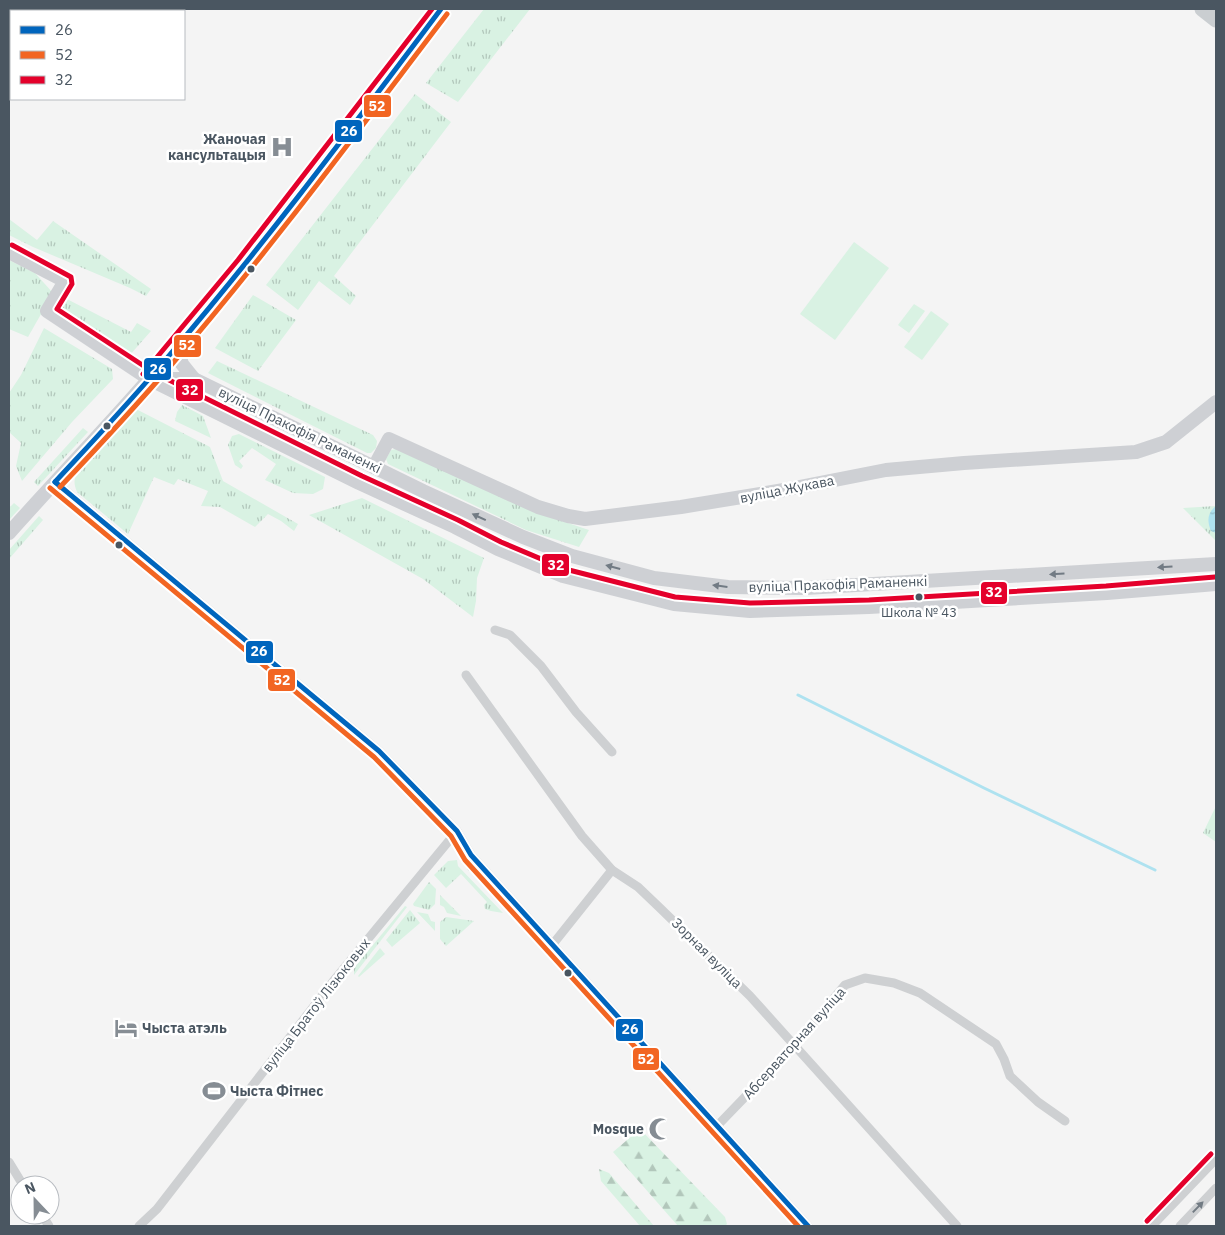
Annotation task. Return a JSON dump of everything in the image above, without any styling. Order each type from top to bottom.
[{"type":"main road","points":[[1202,9],[1216,20]]},
{"type":"street","points":[[9,533],[177,347],[250,257],[441,9]]},
{"type":"street","points":[[9,252],[65,281],[47,312],[149,379]]},
{"type":"street","points":[[177,347],[182,364],[194,379]]},
{"type":"street","name":"вуліца Пракофія Раманенкі","points":[[149,379],[194,379],[423,491],[523,537],[572,556],[654,578],[728,587],[805,588],[1216,564]]},
{"type":"street","name":"вуліца Пракофія Раманенкі","points":[[149,379],[359,483],[563,576],[674,604],[750,611],[868,607],[1107,593],[1216,584]]},
{"type":"street","name":"вуліца Жукава","points":[[374,467],[389,439],[538,507],[585,519],[681,507],[784,490],[879,471],[964,463],[1136,452],[1166,442],[1216,402]]},
{"type":"street","points":[[55,482],[374,747],[399,771],[457,831],[471,855],[808,1226]]},
{"type":"street","points":[[413,507],[419,506],[424,502],[423,491]]},
{"type":"street","points":[[563,576],[557,569],[558,562],[562,557],[572,556]]},
{"type":"street","points":[[1106,571],[1112,573],[1117,581],[1114,590],[1107,593]]},
{"type":"street","points":[[495,630],[510,635],[541,666],[576,712],[612,752]]},
{"type":"street","name":"Зорная вуліца","points":[[466,675],[582,836],[612,870],[638,887],[707,952],[750,996],[957,1226]]},
{"type":"street","name":"вуліца Братоў Лізюковых","points":[[139,1226],[157,1209],[335,979],[457,831]]},
{"type":"street","points":[[553,944],[612,870]]},
{"type":"street","name":"Абсерваторная вуліца","points":[[717,1126],[794,1046],[845,985],[865,978],[894,983],[920,993],[996,1044],[1010,1076],[1038,1102],[1065,1121]]},
{"type":"street","points":[[1152,1226],[1216,1159]]},
{"type":"street","points":[[9,1162],[17,1175]]},
{"type":"street","points":[[1180,1226],[1216,1188]]},
{"type":"green space","points":[[484,9],[530,9],[458,102],[426,83]]},
{"type":"green space","points":[[415,94],[451,122],[334,276],[356,296],[350,305],[319,281],[298,310],[266,285]]},
{"type":"green space","points":[[9,219],[37,240],[53,221],[151,289],[146,296],[33,247],[9,235]]},
{"type":"green space","points":[[854,242],[889,268],[835,340],[800,314]]},
{"type":"green space","points":[[9,260],[35,273],[53,293],[28,337],[9,329]]},
{"type":"green space","points":[[253,295],[296,320],[258,371],[215,348]]},
{"type":"green space","points":[[63,297],[131,332],[137,323],[151,331],[129,356],[56,307]]},
{"type":"green space","points":[[914,304],[925,311],[909,333],[898,325]]},
{"type":"green space","points":[[931,311],[949,324],[922,360],[904,347]]},
{"type":"green space","points":[[44,328],[112,369],[113,379],[72,422],[22,481],[16,466],[21,443],[9,432],[9,393],[21,375]]},
{"type":"green space","points":[[217,361],[373,435],[377,441],[376,448],[371,453],[367,453],[208,373]]},
{"type":"green space","points":[[182,405],[203,416],[211,438],[175,421],[177,412]]},
{"type":"green space","points":[[136,409],[210,447],[223,481],[298,524],[294,531],[268,514],[255,527],[220,507],[201,506],[208,491],[178,479],[174,485],[154,477],[128,534],[77,492],[74,482],[78,472]]},
{"type":"green space","points":[[83,428],[88,432],[38,486],[34,482]]},
{"type":"green space","points":[[239,434],[325,477],[323,489],[313,494],[293,493],[265,480],[276,464],[252,448],[239,461],[243,466],[241,469],[235,465],[228,445],[232,436]]},
{"type":"green space","points":[[396,449],[544,515],[589,530],[579,547],[526,530],[388,464],[386,459],[391,450]]},
{"type":"green space","points":[[362,498],[484,558],[477,578],[473,617],[423,579],[309,515]]},
{"type":"green space","points":[[14,503],[20,508],[9,520],[9,508]]},
{"type":"green space","points":[[1216,506],[1216,541],[1183,508]]},
{"type":"green space","points":[[39,516],[43,520],[9,559],[9,550]]},
{"type":"green space","points":[[1216,806],[1216,842],[1203,833]]},
{"type":"green space","points":[[457,860],[458,866],[503,913],[485,909],[484,905],[487,902],[461,874],[446,888],[434,875],[448,861]]},
{"type":"green space","points":[[469,866],[509,908],[508,912],[467,869]]},
{"type":"green space","points":[[429,882],[436,889],[435,904],[429,910],[414,906],[413,904]]},
{"type":"green space","points":[[440,895],[461,916],[447,913],[444,907],[440,905]]},
{"type":"green space","points":[[405,906],[407,907],[354,975],[354,968]]},
{"type":"green space","points":[[410,910],[420,923],[392,947],[386,940]]},
{"type":"green space","points":[[417,912],[428,914],[431,921],[435,922],[435,931]]},
{"type":"green space","points":[[446,917],[474,921],[446,946],[440,939],[440,922]]},
{"type":"green space","points":[[380,948],[385,954],[359,977],[358,976]]},
{"type":"green space","points":[[640,1129],[725,1217],[727,1224],[725,1226],[678,1226],[613,1152]]},
{"type":"green space","points":[[599,1169],[609,1173],[654,1226],[640,1226],[601,1181]]},
{"type":"water","points":[[1216,506],[1216,533],[1211,531],[1208,521],[1209,514]]},
{"type":"waterway","points":[[798,695],[984,788],[1155,870]]},
{"type":"transit line","name":"32","points":[[143,374],[238,260],[432,9]]},
{"type":"transit line","name":"26","points":[[55,482],[140,390],[203,316],[307,186],[441,9]]},
{"type":"transit line","name":"52","points":[[60,487],[145,395],[208,321],[312,191],[447,14]]},
{"type":"transit line","name":"32","points":[[12,245],[71,277],[72,284],[57,309],[153,372],[362,476],[501,542],[565,569],[675,597],[750,603],[869,600],[1106,586],[1215,577]]},
{"type":"transit line","name":"26","points":[[55,482],[379,751],[457,831],[471,855],[808,1226]]},
{"type":"transit line","name":"52","points":[[50,488],[374,757],[451,836],[465,860],[798,1226]]},
{"type":"transit line","name":"32","points":[[1147,1221],[1211,1154]]},
{"type":"place","name":"Жаночая кансультацыя","points":[[282,147]]},
{"type":"place","name":"Школа № 43","points":[[919,597]]},
{"type":"place","name":"Чыста атэль","points":[[126,1028]]},
{"type":"place","name":"Чыста Фітнес","points":[[214,1091]]},
{"type":"place","name":"Mosque","points":[[660,1129]]}]
